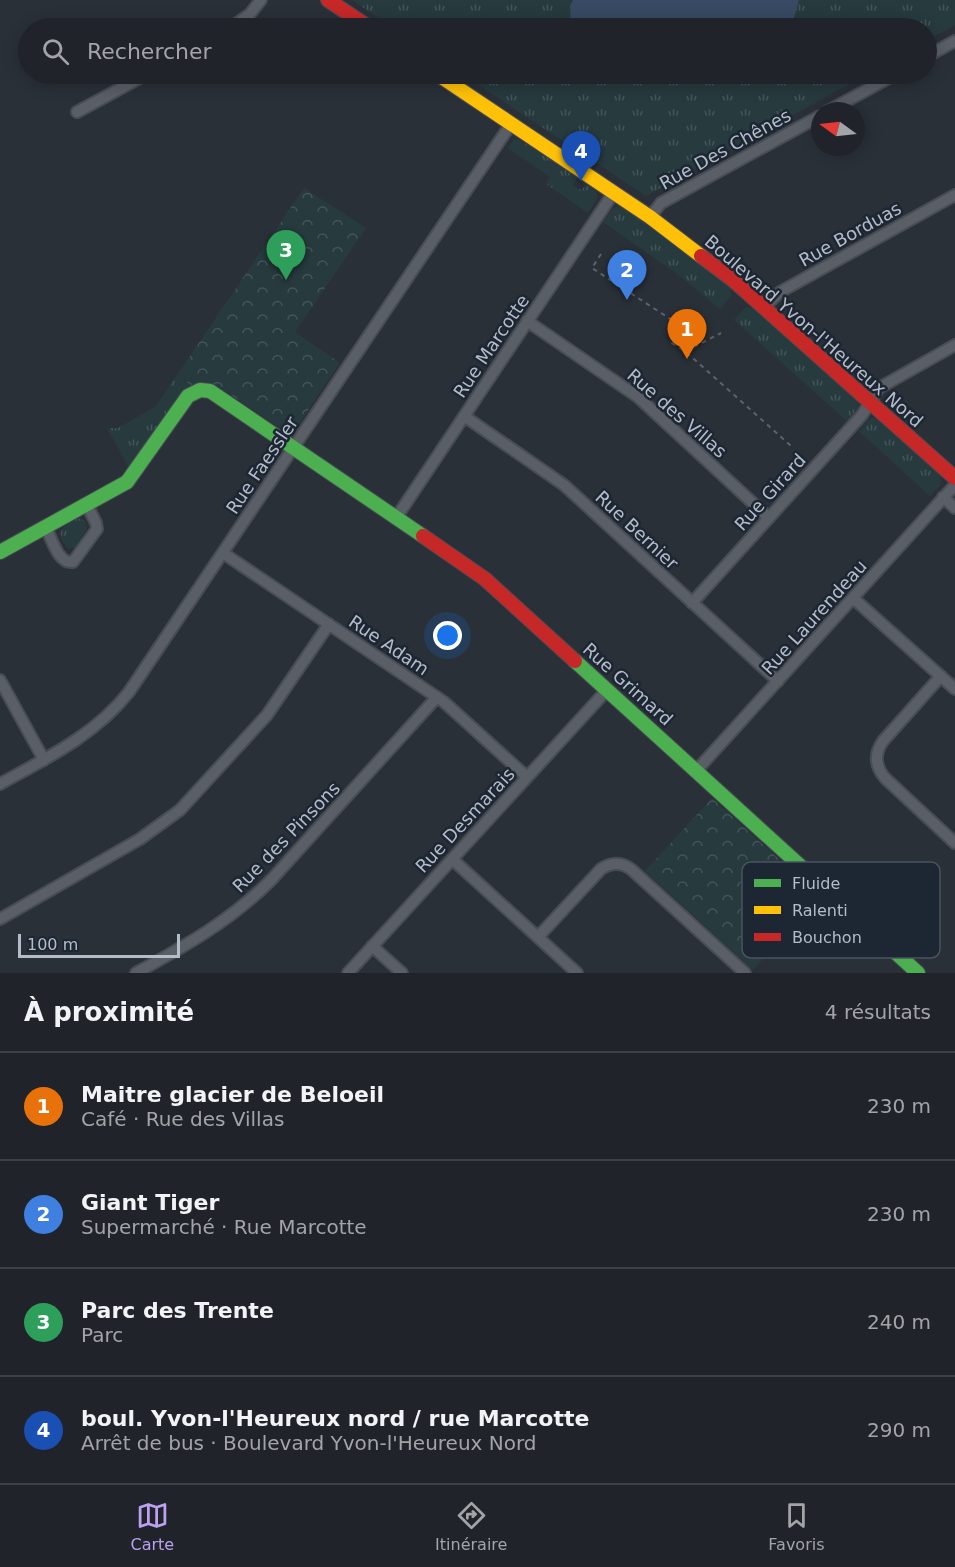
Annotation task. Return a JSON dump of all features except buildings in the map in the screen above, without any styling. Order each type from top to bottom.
[{"type":"street","points":[[244,18],[261,0]]},
{"type":"street","points":[[328,0],[355,18]]},
{"type":"street","points":[[937,51],[955,41]]},
{"type":"street","points":[[77,112],[129,84]]},
{"type":"street","name":"Boulevard Yvon-l'Heureux Nord","points":[[452,84],[650,217],[765,306],[955,478]]},
{"type":"street","points":[[845,102],[878,84]]},
{"type":"street","name":"Rue Des Chênes","points":[[650,217],[661,203],[811,121]]},
{"type":"street","name":"Rue Faessler","points":[[0,784],[86,735],[122,702],[511,124]]},
{"type":"street","name":"Rue Marcotte","points":[[396,518],[614,192]]},
{"type":"street","name":"Rue Borduas","points":[[765,306],[780,291],[955,195]]},
{"type":"street","name":"Rue des Villas","points":[[527,321],[638,397],[769,518]]},
{"type":"street","name":"Rue Girard","points":[[692,603],[862,415],[879,388],[955,345]]},
{"type":"street","name":"Rue Grimard","points":[[87,506],[131,478],[191,393],[197,390],[210,391],[485,579],[796,862]]},
{"type":"street","name":"Rue Bernier","points":[[464,416],[564,485],[778,681]]},
{"type":"street","name":"Rue Laurendeau","points":[[696,771],[955,484]]},
{"type":"street","points":[[944,497],[955,507]]},
{"type":"street","points":[[0,552],[87,506],[97,530],[73,562],[69,562],[63,560],[46,528]]},
{"type":"street","name":"Rue Adam","points":[[223,553],[437,697],[527,777]]},
{"type":"street","points":[[854,597],[955,689]]},
{"type":"street","points":[[0,919],[140,839],[180,810],[267,715],[329,624]]},
{"type":"street","points":[[941,676],[883,741],[877,751],[876,759],[885,778],[955,843]]},
{"type":"street","points":[[0,680],[44,760]]},
{"type":"street","name":"Rue Desmarais","points":[[348,973],[608,690]]},
{"type":"street","name":"Rue des Pinsons","points":[[136,973],[212,930],[256,895],[437,697]]},
{"type":"street","points":[[452,859],[577,973]]},
{"type":"street","points":[[538,937],[602,869],[612,864],[619,864],[632,870],[745,973]]},
{"type":"street","points":[[372,946],[402,973]]},
{"type":"street","name":"Rue Grimard","points":[[902,958],[918,973]]},
{"type":"path","points":[[601,254],[592,268],[681,326],[670,342],[685,351],[791,446]]},
{"type":"path","points":[[630,293],[639,280]]},
{"type":"path","points":[[685,351],[721,333]]},
{"type":"green space","points":[[352,0],[955,0],[955,25],[937,35],[937,18],[379,18]]},
{"type":"green space","points":[[477,84],[849,84],[816,102],[811,102],[811,105],[646,196]]},
{"type":"green space","points":[[518,139],[578,177],[573,185],[581,190],[586,185],[596,192],[598,197],[588,213],[546,184],[550,177],[508,148],[513,140]]},
{"type":"green space","points":[[304,188],[366,228],[295,332],[340,363],[294,431],[288,433],[217,386],[206,383],[191,385],[177,375]]},
{"type":"green space","points":[[619,206],[674,243],[731,288],[731,296],[720,309],[676,273],[603,222],[613,208]]},
{"type":"green space","points":[[746,307],[753,308],[858,400],[858,408],[847,421],[734,320]]},
{"type":"green space","points":[[177,375],[191,385],[179,395],[129,468],[107,428],[118,428],[155,407]]},
{"type":"green space","points":[[871,418],[877,418],[942,476],[941,484],[930,496],[859,431]]},
{"type":"green space","points":[[78,518],[85,521],[87,529],[76,546],[69,549],[60,534],[64,527]]},
{"type":"green space","points":[[712,798],[782,862],[742,862],[742,958],[764,958],[753,970],[645,871]]},
{"type":"water","points":[[573,0],[799,0],[794,18],[571,18],[570,6]]},
{"type":"traffic: fast","points":[[0,552],[127,482],[188,396],[200,390],[210,391],[423,536]]},
{"type":"traffic: fast","points":[[575,661],[796,862]]},
{"type":"traffic: fast","points":[[902,958],[918,973]]},
{"type":"traffic: slow","points":[[452,84],[650,217],[701,256]]},
{"type":"traffic: jam","points":[[328,0],[355,18]]},
{"type":"traffic: jam","points":[[701,256],[733,280],[955,478]]},
{"type":"traffic: jam","points":[[423,536],[485,579],[575,661]]},
{"type":"place","name":"boul. Yvon-l'Heureux nord / rue Marcotte","points":[[581,181]]},
{"type":"place","name":"Parc des Trente","points":[[286,280]]},
{"type":"place","name":"Giant Tiger","points":[[627,300]]},
{"type":"place","name":"Maitre glacier de Beloeil","points":[[687,359]]}]
